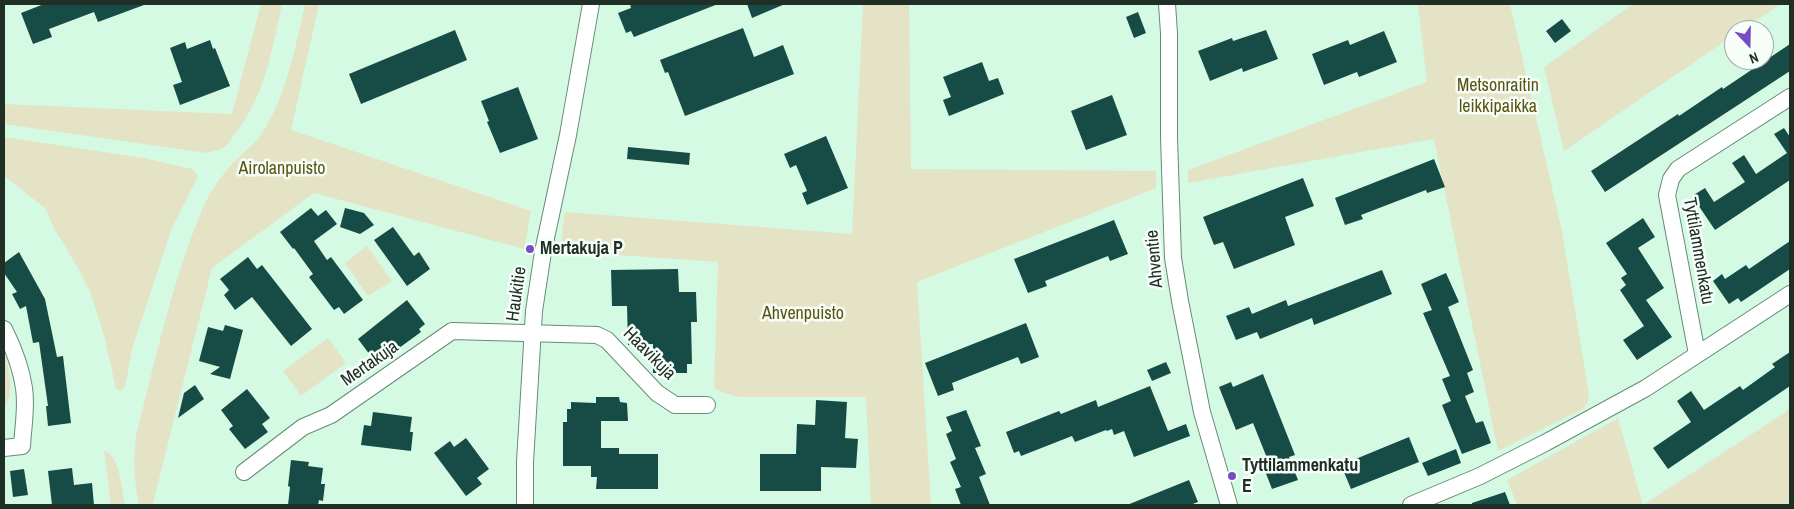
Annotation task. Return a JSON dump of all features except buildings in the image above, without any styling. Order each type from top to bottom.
[{"type":"street","name":"Haukitie","points":[[525,505],[532,334],[542,259],[568,135],[591,4]]},
{"type":"street","name":"Ahventie","points":[[1167,4],[1173,258],[1202,412],[1229,505]]},
{"type":"street","name":"Tyttilammenkatu","points":[[1696,354],[1668,194],[1671,179],[1678,169],[1790,97]]},
{"type":"street","points":[[1411,505],[1480,476],[1602,413],[1646,388],[1790,294]]},
{"type":"street","points":[[4,328],[13,347],[19,367],[24,388],[25,408],[22,446],[4,448]]},
{"type":"street","name":"Mertakuja","points":[[244,472],[303,427],[331,415],[452,331],[532,334]]},
{"type":"street","name":"Haavikuja","points":[[532,334],[597,335],[607,340],[657,393],[675,405],[707,405]]},
{"type":"green space","name":"Airolanpuisto","points":[[261,4],[282,4],[271,55],[254,104],[226,146],[222,148],[207,153],[4,124],[4,104],[232,114]]},
{"type":"green space","name":"Airolanpuisto","points":[[305,4],[319,4],[291,130],[531,211],[524,249],[314,193],[212,268],[153,503],[155,505],[139,505],[134,471],[136,436],[165,322],[191,237],[211,192],[228,168],[254,143],[269,122],[283,90]]},
{"type":"green space","name":"Ahvenpuisto","points":[[863,4],[909,4],[911,169],[1156,171],[1156,188],[917,282],[931,505],[871,505],[866,397],[737,397],[714,389],[718,262],[560,251],[565,212],[852,234]]},
{"type":"green space","name":"Metsonraitin leikkipaikka","points":[[1418,4],[1510,4],[1562,231],[1589,395],[1588,402],[1583,409],[1498,451],[1434,139],[1188,183],[1188,170],[1427,82]]},
{"type":"green space","points":[[1633,4],[1781,4],[1757,20],[1724,20],[1724,42],[1564,151],[1544,67]]},
{"type":"green space","name":"Airolanpuisto","points":[[4,137],[144,158],[192,169],[198,176],[172,228],[133,346],[125,387],[121,391],[116,389],[105,339],[91,294],[78,268],[55,230],[45,208],[4,176]]},
{"type":"green space","points":[[367,246],[392,281],[368,296],[345,263]]},
{"type":"green space","points":[[328,338],[346,363],[301,396],[283,371]]},
{"type":"green space","points":[[4,352],[10,389],[4,411]]},
{"type":"green space","points":[[1790,409],[1790,505],[1643,505]]},
{"type":"green space","points":[[1618,418],[1643,505],[1517,505],[1507,480]]},
{"type":"green space","points":[[104,451],[114,459],[117,466],[125,505],[111,505]]},
{"type":"place","name":"Mertakuja P","points":[[530,249]]},
{"type":"place","name":"Tyttilammenkatu E","points":[[1232,476]]}]
